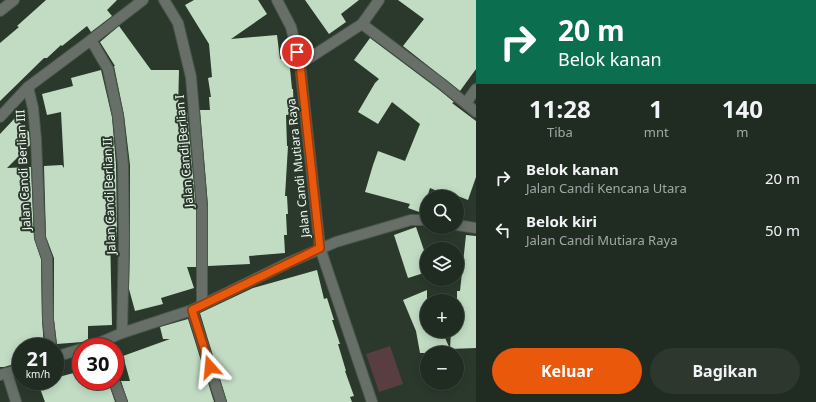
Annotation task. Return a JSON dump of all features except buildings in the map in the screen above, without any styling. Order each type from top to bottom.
[{"type":"street","points":[[0,11],[14,0]]},
{"type":"street","points":[[0,117],[28,87],[143,0]]},
{"type":"street","name":"Jalan Candi Berlian I","points":[[164,0],[178,23],[191,77],[202,207],[202,305]]},
{"type":"street","name":"Jalan Candi Mutiara Raya","points":[[277,0],[291,27],[300,64],[320,248],[372,402]]},
{"type":"street","points":[[300,64],[362,24],[379,0]]},
{"type":"street","points":[[362,24],[442,84],[476,112]]},
{"type":"street","name":"Jalan Candi Berlian II","points":[[91,40],[108,69],[118,116],[123,165],[124,238],[122,333]]},
{"type":"street","name":"Jalan Candi Berlian III","points":[[28,87],[33,108],[36,138],[40,238],[48,258],[48,320],[50,338]]},
{"type":"street","points":[[466,103],[476,89]]},
{"type":"street","points":[[114,338],[122,333],[192,310],[320,248],[411,220],[420,220]]},
{"type":"street","points":[[464,226],[476,228]]},
{"type":"street","points":[[192,310],[221,402]]},
{"type":"street","points":[[4,374],[16,402]]},
{"type":"street","points":[[117,390],[122,402]]},
{"type":"shaded area","points":[[390,346],[403,384],[379,392],[366,354]]},
{"type":"route","points":[[210,367],[192,310],[320,248],[300,64],[297,52]]}]
